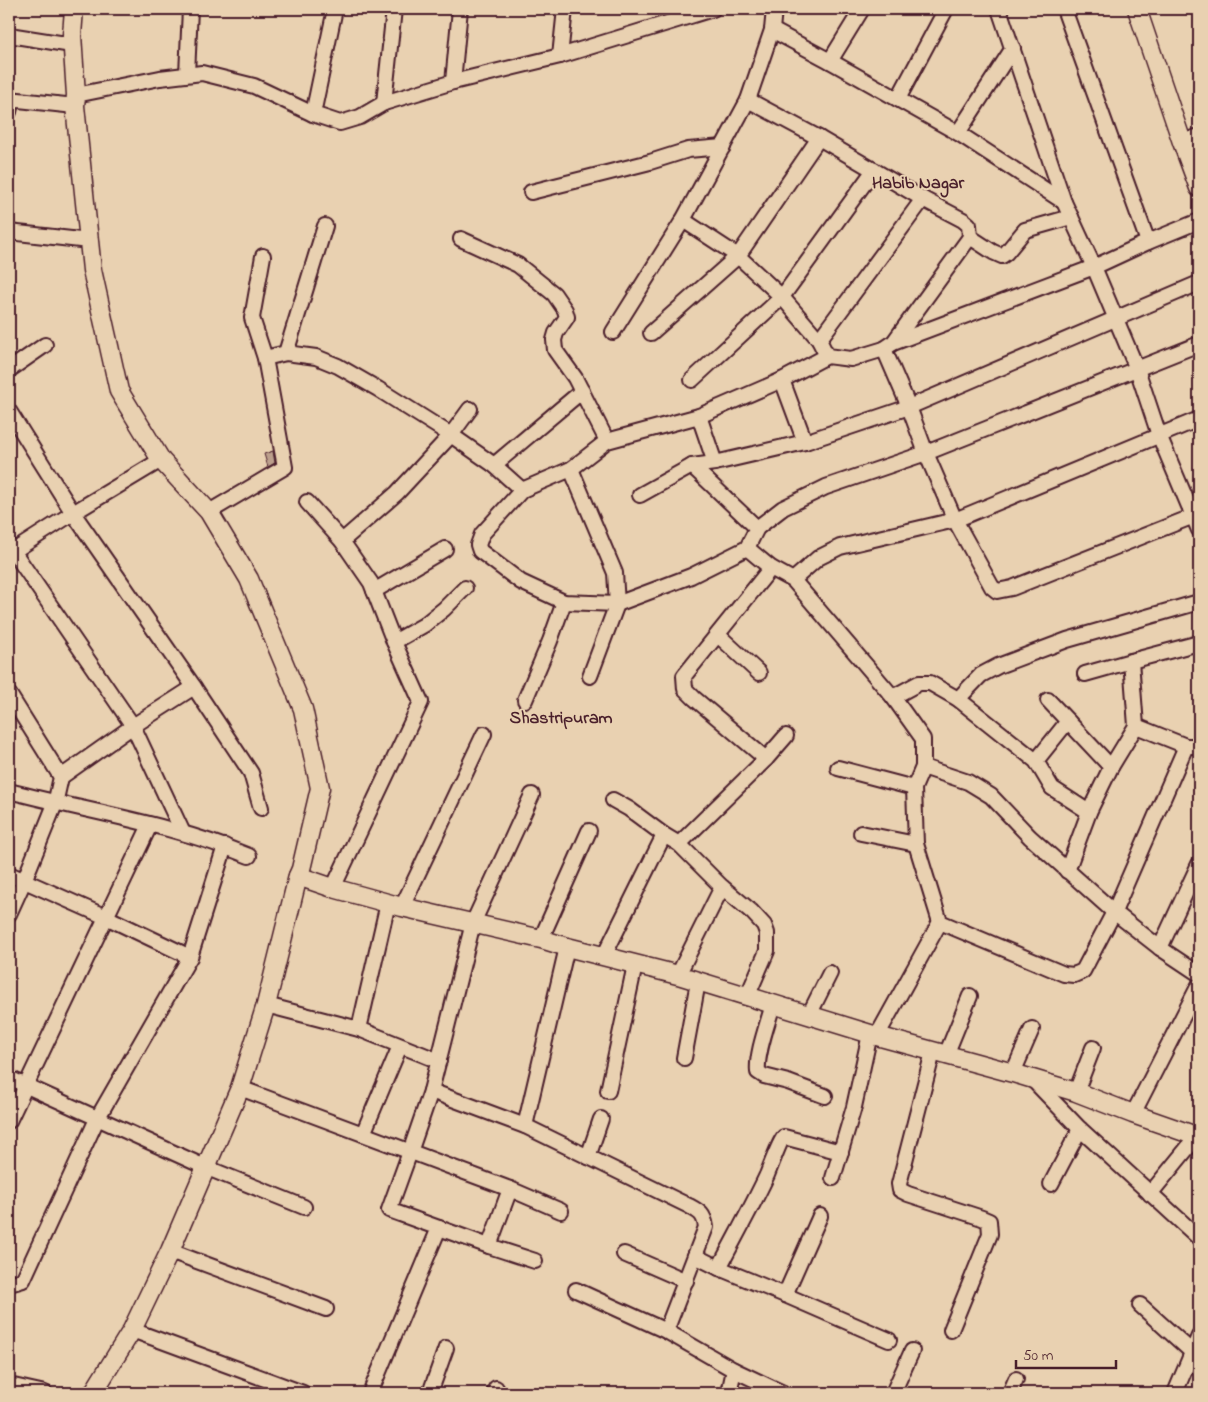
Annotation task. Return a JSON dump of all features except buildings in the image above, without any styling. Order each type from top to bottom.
[{"type":"street","points":[[74,9],[72,45],[75,101],[92,270],[119,391],[161,460],[208,512],[249,579],[303,708],[320,788],[266,1005],[240,1088],[170,1250],[132,1330],[93,1393]]},
{"type":"street","points":[[187,74],[190,9]]},
{"type":"street","points":[[313,114],[335,9]]},
{"type":"street","points":[[384,103],[394,9]]},
{"type":"street","points":[[453,82],[460,9]]},
{"type":"street","points":[[560,56],[565,9]]},
{"type":"street","points":[[10,103],[75,101],[160,78],[202,73],[254,86],[313,114],[340,123],[360,117],[384,103],[453,82],[560,56],[713,9]]},
{"type":"street","points":[[613,332],[683,220],[748,100],[772,30],[774,9]]},
{"type":"street","points":[[830,61],[862,9]]},
{"type":"street","points":[[898,99],[946,9]]},
{"type":"street","points":[[999,9],[1064,202],[1137,368],[1159,435],[1196,515],[1199,530]]},
{"type":"street","points":[[1064,9],[1148,242]]},
{"type":"street","points":[[1137,9],[1199,188]]},
{"type":"street","points":[[772,30],[958,133],[1064,202]]},
{"type":"street","points":[[9,34],[72,45]]},
{"type":"street","points":[[958,133],[1013,48]]},
{"type":"street","points":[[748,100],[820,138],[969,224],[970,237],[888,346]]},
{"type":"street","points":[[1182,142],[1199,136]]},
{"type":"street","points":[[651,333],[738,256],[820,138]]},
{"type":"street","points":[[531,192],[650,162],[688,150],[722,147]]},
{"type":"street","points":[[692,380],[782,297],[874,170]]},
{"type":"street","points":[[819,340],[923,199]]},
{"type":"street","points":[[970,237],[1002,256],[1025,230],[1071,217]]},
{"type":"street","points":[[683,220],[738,256],[782,297],[819,340],[827,356]]},
{"type":"street","points":[[1199,221],[1094,267],[888,346],[851,359],[827,356],[782,380],[700,416],[607,441],[571,469],[522,490],[482,534],[478,545],[480,550],[521,582],[564,602],[617,604],[691,576],[747,548],[758,528],[783,508],[826,487],[926,453],[1199,344]]},
{"type":"street","points":[[286,353],[325,226]]},
{"type":"street","points":[[9,232],[89,241]]},
{"type":"street","points":[[460,239],[518,265],[554,294],[565,310],[567,317],[556,333],[554,340],[555,350],[575,378],[607,441]]},
{"type":"street","points":[[208,512],[285,467],[266,358],[252,318],[263,256]]},
{"type":"street","points":[[640,495],[692,466],[715,463],[805,442],[909,407],[1199,284]]},
{"type":"street","points":[[9,370],[45,345]]},
{"type":"street","points":[[888,346],[926,453],[955,520],[992,587],[997,591],[1012,588],[1196,515]]},
{"type":"street","points":[[266,358],[286,353],[316,357],[338,366],[451,435],[494,465],[522,490]]},
{"type":"street","points":[[782,380],[805,442]]},
{"type":"street","points":[[494,465],[582,392]]},
{"type":"street","points":[[342,541],[397,493],[451,435],[470,408]]},
{"type":"street","points":[[9,411],[72,513],[194,687],[251,773],[261,808]]},
{"type":"street","points":[[700,416],[715,463]]},
{"type":"street","points":[[793,580],[818,558],[840,548],[955,520],[1199,419]]},
{"type":"street","points":[[161,460],[10,550],[133,726],[183,833]]},
{"type":"street","points":[[692,466],[758,528]]},
{"type":"street","points":[[571,469],[615,573],[617,604],[590,676]]},
{"type":"street","points":[[307,502],[342,541],[371,583],[394,642],[421,702],[333,888]]},
{"type":"street","points":[[747,548],[771,568],[793,580],[894,697],[923,739],[923,767],[914,788],[916,844],[940,922],[873,1035],[833,1178]]},
{"type":"street","points":[[374,591],[445,549]]},
{"type":"street","points":[[766,759],[685,689],[684,676],[771,568]]},
{"type":"street","points":[[394,642],[424,625],[444,609],[465,588]]},
{"type":"street","points":[[525,700],[564,602]]},
{"type":"street","points":[[958,700],[981,675],[998,666],[1067,640],[1199,602]]},
{"type":"street","points":[[718,635],[759,673]]},
{"type":"street","points":[[1085,674],[1199,642]]},
{"type":"street","points":[[1067,871],[1089,812],[1111,767],[1136,726],[1131,661]]},
{"type":"street","points":[[894,697],[919,683],[930,683],[958,700],[1036,761],[1052,788],[1089,812]]},
{"type":"street","points":[[9,914],[55,804],[61,776],[133,726],[194,687]]},
{"type":"street","points":[[9,694],[61,776]]},
{"type":"street","points":[[1048,700],[1111,767]]},
{"type":"street","points":[[1036,761],[1068,721]]},
{"type":"street","points":[[940,922],[1064,974],[1074,975],[1084,971],[1114,912],[1192,746],[1136,726]]},
{"type":"street","points":[[358,1028],[395,905],[484,734]]},
{"type":"street","points":[[679,844],[766,759],[786,736]]},
{"type":"street","points":[[923,767],[968,782],[991,796],[1030,837],[1114,912],[1160,948],[1199,974]]},
{"type":"street","points":[[838,768],[914,788]]},
{"type":"street","points":[[9,791],[55,804],[183,833],[225,846],[249,856]]},
{"type":"street","points":[[532,795],[473,923],[431,1092],[389,1210],[535,1261]]},
{"type":"street","points":[[613,800],[679,844],[722,887],[752,912],[764,926],[767,933],[767,951],[747,997]]},
{"type":"street","points":[[9,1121],[150,825]]},
{"type":"street","points":[[541,939],[590,831]]},
{"type":"street","points":[[861,833],[916,844]]},
{"type":"street","points":[[604,956],[664,835]]},
{"type":"street","points":[[9,1284],[23,1280],[97,1119],[190,956],[225,846]]},
{"type":"street","points":[[1160,948],[1199,864]]},
{"type":"street","points":[[9,874],[190,956]]},
{"type":"street","points":[[298,876],[395,905],[541,939],[678,975],[873,1035],[1076,1092],[1133,1114],[1199,1136],[1150,1194]]},
{"type":"street","points":[[678,975],[722,887]]},
{"type":"street","points":[[525,1126],[567,947]]},
{"type":"street","points":[[608,1091],[635,965]]},
{"type":"street","points":[[809,1015],[830,973]]},
{"type":"street","points":[[684,1058],[698,982]]},
{"type":"street","points":[[1133,1114],[1199,985]]},
{"type":"street","points":[[951,1330],[990,1234],[989,1222],[908,1194],[900,1190],[899,1184],[940,1054],[970,996]]},
{"type":"street","points":[[773,1004],[757,1065],[758,1072],[764,1076],[788,1082],[824,1096]]},
{"type":"street","points":[[266,1005],[358,1028],[439,1061]]},
{"type":"street","points":[[1013,1073],[1032,1029]]},
{"type":"street","points":[[363,1134],[400,1046]]},
{"type":"street","points":[[1076,1092],[1093,1048]]},
{"type":"street","points":[[9,1078],[205,1167],[304,1207]]},
{"type":"street","points":[[1032,1079],[1080,1129],[1150,1194],[1197,1233]]},
{"type":"street","points":[[240,1088],[510,1189],[561,1211]]},
{"type":"street","points":[[431,1092],[525,1126],[689,1206],[705,1217],[706,1226],[666,1331]]},
{"type":"street","points":[[588,1157],[601,1119]]},
{"type":"street","points":[[1052,1184],[1080,1129]]},
{"type":"street","points":[[719,1268],[784,1137],[841,1152]]},
{"type":"street","points":[[489,1246],[510,1189]]},
{"type":"street","points":[[785,1295],[820,1216]]},
{"type":"street","points":[[370,1393],[439,1228]]},
{"type":"street","points":[[170,1250],[326,1309]]},
{"type":"street","points":[[624,1254],[686,1281]]},
{"type":"street","points":[[694,1256],[889,1340]]},
{"type":"street","points":[[576,1290],[666,1331],[734,1370],[784,1393]]},
{"type":"street","points":[[1140,1305],[1192,1352]]},
{"type":"street","points":[[132,1330],[304,1393]]},
{"type":"street","points":[[1175,1393],[1199,1336]]},
{"type":"street","points":[[430,1393],[446,1348]]},
{"type":"street","points":[[893,1393],[912,1351]]},
{"type":"street","points":[[729,1393],[734,1370]]},
{"type":"street","points":[[1010,1393],[1016,1379]]},
{"type":"street","points":[[9,1385],[45,1393]]},
{"type":"district","name":"Habib Nagar","points":[[918,184]]},
{"type":"district","name":"Shastripuram","points":[[561,719]]}]
